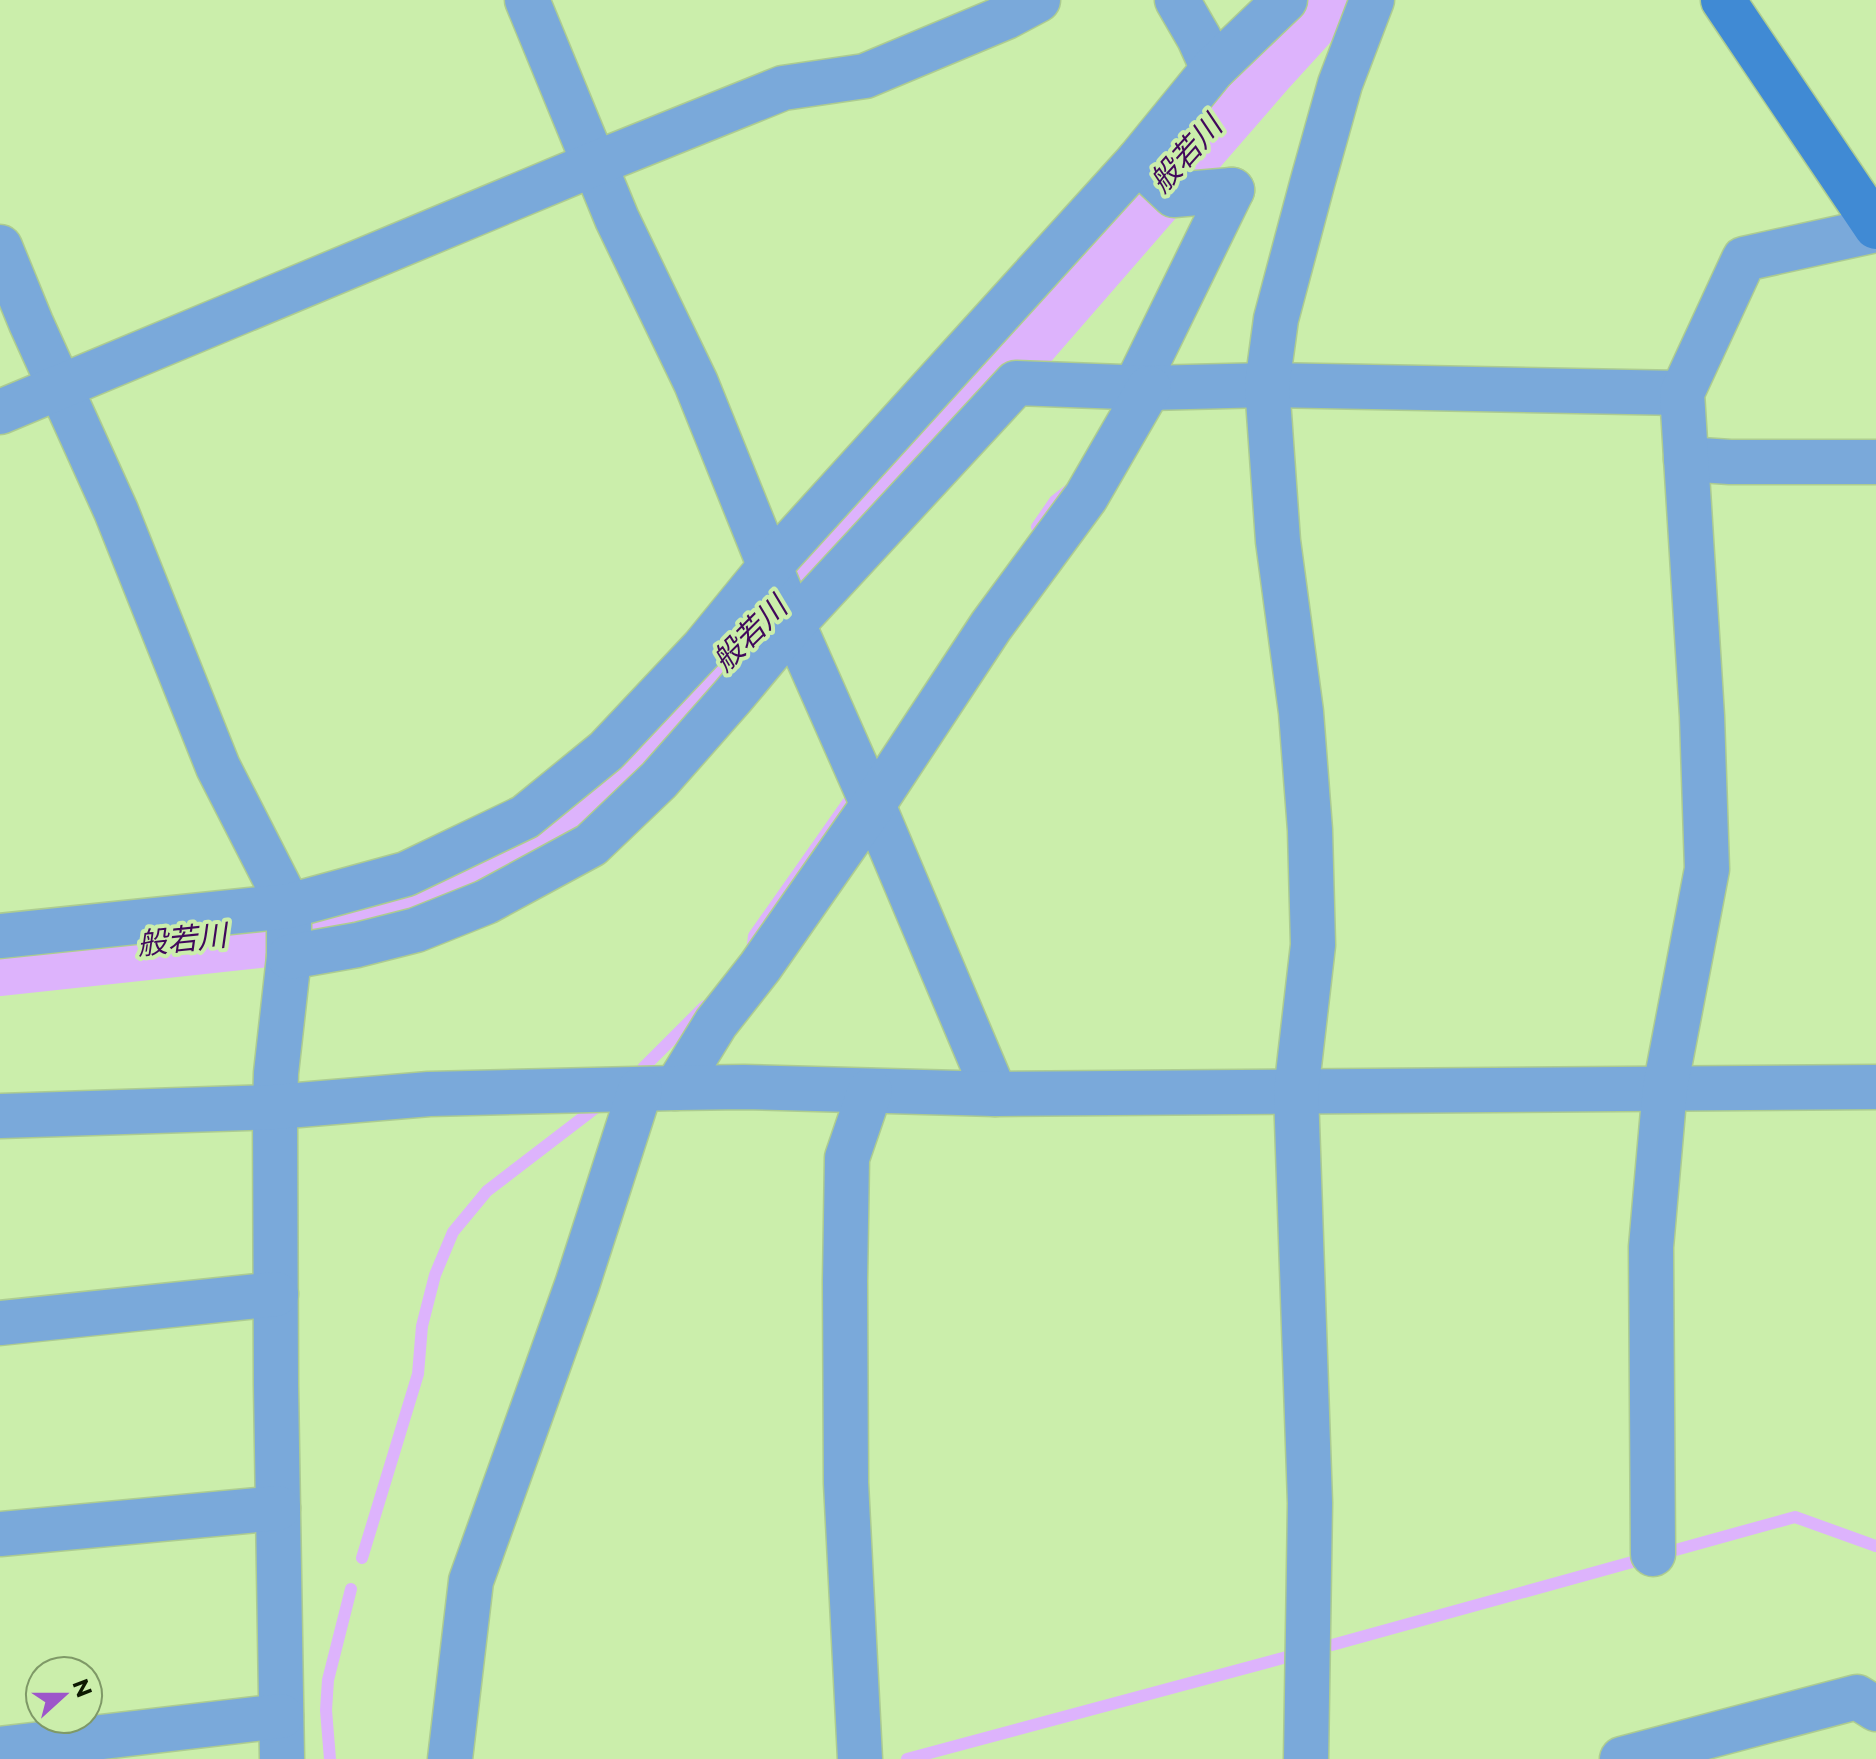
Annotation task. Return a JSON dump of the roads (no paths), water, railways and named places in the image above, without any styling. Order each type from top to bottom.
[{"type":"main road","points":[[1723,0],[1876,228]]},
{"type":"street","points":[[527,0],[617,219],[696,383],[782,596],[995,1094]]},
{"type":"street","points":[[0,412],[783,88],[865,76],[1006,17],[1038,0]]},
{"type":"street","points":[[1177,0],[1213,69]]},
{"type":"street","points":[[0,936],[289,933],[357,945],[416,930],[486,902],[591,845],[659,780],[733,696],[782,596],[1153,175],[1213,69],[1285,0]]},
{"type":"street","points":[[1306,1759],[1310,1503],[1296,1092],[1313,945],[1310,830],[1301,712],[1278,541],[1267,385],[1276,319],[1284,289],[1340,84],[1372,0]]},
{"type":"street","points":[[450,1759],[471,1581],[577,1285],[658,1089],[760,967],[873,805],[991,626],[1086,497],[1142,388],[1232,190],[1153,175]]},
{"type":"street","points":[[1653,1554],[1651,1247],[1665,1088],[1707,869],[1702,716],[1682,393],[1744,259],[1876,228]]},
{"type":"street","points":[[0,247],[116,511],[218,767],[289,933],[275,1107],[282,1759]]},
{"type":"street","points":[[289,933],[525,817],[606,751],[704,647],[782,596],[1016,383],[1142,388],[1267,385],[1682,393]]},
{"type":"street","points":[[1686,459],[1876,462]]},
{"type":"street","points":[[0,1116],[275,1107],[429,1094],[744,1087],[995,1094],[1876,1087]]},
{"type":"street","points":[[860,1759],[846,1483],[845,1281],[847,1158],[870,1091]]},
{"type":"street","points":[[0,1323],[276,1294]]},
{"type":"street","points":[[0,1534],[278,1508]]},
{"type":"street","points":[[1622,1759],[1857,1697],[1876,1709]]},
{"type":"street","points":[[0,1749],[281,1716]]},
{"type":"waterway","name":"般若川","points":[[0,960],[277,930],[287,934],[422,895],[504,859],[564,820],[600,790],[831,552],[976,393],[1263,63],[1324,0]]},
{"type":"waterway","points":[[1037,527],[1055,501],[1069,490]]},
{"type":"waterway","points":[[752,951],[754,936],[849,801]]},
{"type":"waterway","points":[[643,1068],[705,1006]]},
{"type":"waterway","points":[[362,1558],[418,1374],[422,1326],[435,1275],[453,1232],[487,1191],[598,1106]]},
{"type":"waterway","points":[[1332,1645],[1795,1517],[1876,1546]]},
{"type":"waterway","points":[[330,1759],[326,1710],[328,1680],[351,1589]]},
{"type":"waterway","points":[[907,1759],[1294,1655]]}]
